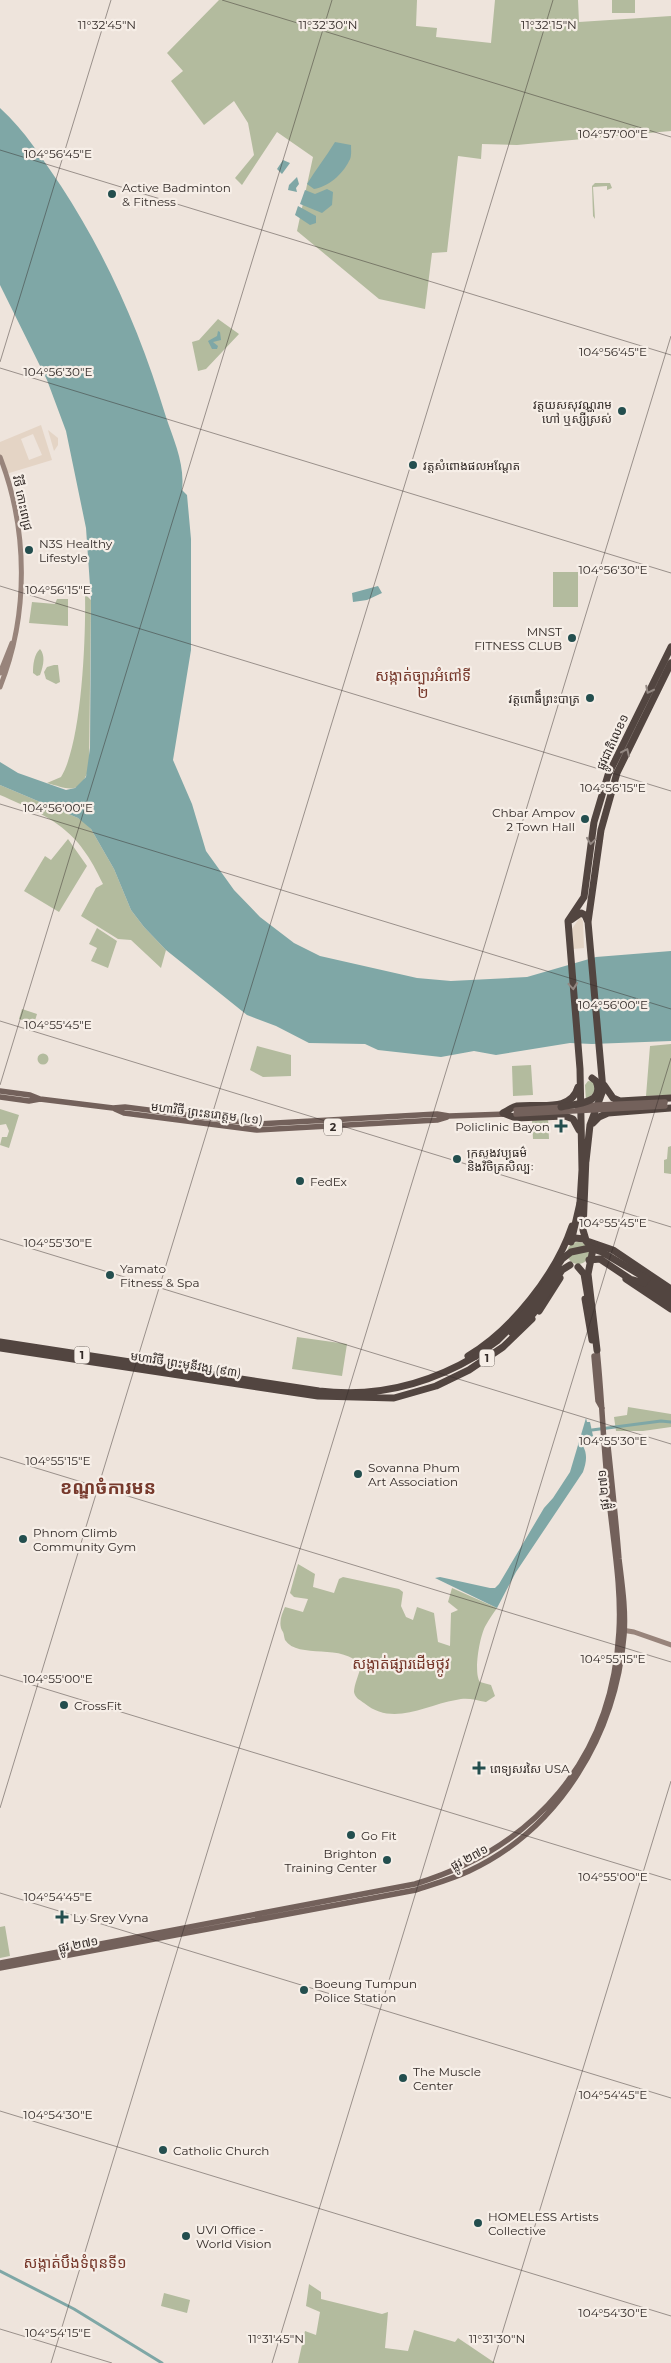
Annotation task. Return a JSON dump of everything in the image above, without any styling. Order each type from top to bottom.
[{"type":"highway","name":"ផ្លូវជាតិលេខ១","points":[[568,934],[569,918],[584,897],[593,829],[608,775],[671,647]]},
{"type":"highway","name":"ផ្លូវជាតិលេខ១","points":[[602,1079],[588,922],[601,830],[609,795],[626,753],[671,663]]},
{"type":"highway","points":[[568,934],[571,920],[578,914],[585,915],[588,922]]},
{"type":"highway","name":"1","points":[[568,934],[580,1063],[584,1136],[584,1241]]},
{"type":"highway","points":[[503,1113],[516,1106],[560,1106],[590,1101],[596,1094],[598,1087],[596,1081],[592,1078],[587,1079],[583,1085],[584,1155],[581,1203],[584,1241],[591,1251],[588,1274],[595,1349]]},
{"type":"highway","points":[[602,1079],[606,1091],[616,1100],[669,1103]]},
{"type":"highway","name":"1","points":[[584,1136],[602,1095],[602,1079]]},
{"type":"highway","points":[[560,1106],[575,1096],[580,1080]]},
{"type":"highway","points":[[560,1116],[573,1119],[584,1136],[599,1117],[608,1113],[669,1103]]},
{"type":"highway","points":[[503,1113],[516,1118],[567,1114],[569,1109],[566,1105],[560,1106]]},
{"type":"highway","name":"1","points":[[369,1396],[394,1398],[451,1380],[481,1362],[512,1330],[519,1312],[566,1246],[576,1210],[584,1155]]},
{"type":"highway","points":[[512,1330],[537,1294],[566,1246],[581,1203]]},
{"type":"highway","points":[[566,1246],[584,1241],[608,1251],[636,1269],[644,1282],[671,1309]]},
{"type":"highway","points":[[566,1246],[565,1258],[582,1275],[595,1349]]},
{"type":"highway","points":[[512,1330],[539,1296],[562,1259],[576,1250],[590,1248],[602,1252],[671,1301]]},
{"type":"highway","points":[[369,1396],[434,1378],[477,1358],[533,1314],[562,1270],[600,1259],[630,1279],[671,1289]]},
{"type":"highway","points":[[574,1267],[584,1274],[592,1339]]},
{"type":"highway","name":"1","points":[[369,1396],[446,1368],[529,1322],[546,1300],[564,1271],[574,1267]]},
{"type":"highway","points":[[644,1282],[671,1295]]},
{"type":"highway","points":[[644,1282],[671,1305]]},
{"type":"highway","points":[[519,1312],[529,1322]]},
{"type":"highway","name":"មហាវិថី ព្រះមុនីវង្ស (៩៣)","points":[[0,1342],[12,1347]]},
{"type":"highway","name":"មហាវិថី ព្រះមុនីវង្ស (៩៣)","points":[[0,1348],[12,1347],[319,1391],[369,1396]]},
{"type":"main road","name":"វិថី កោះពេជ្រ","points":[[0,458],[14,501],[22,559],[21,591],[10,658],[0,687]]},
{"type":"main road","name":"វិថី កោះពេជ្រ","points":[[0,673],[12,643]]},
{"type":"main road","name":"មហាវិថី ព្រះនរោត្តម (៤១)","points":[[0,1091],[30,1095],[40,1099],[113,1108],[124,1113],[257,1130],[437,1120],[449,1116],[503,1113]]},
{"type":"main road","name":"មហាវិថី ព្រះនរោត្តម (៤១)","points":[[0,1097],[30,1101],[40,1099]]},
{"type":"main road","name":"2","points":[[516,1112],[560,1106],[669,1103]]},
{"type":"main road","name":"2","points":[[503,1113],[669,1103]]},
{"type":"main road","name":"ផ្លូវ ២៧១","points":[[0,1968],[398,1894],[445,1881],[471,1870],[524,1834],[548,1813],[570,1787],[592,1752],[606,1722],[622,1657],[622,1630],[609,1454],[605,1437],[603,1400],[595,1349]]},
{"type":"main road","name":"ផ្លូវ ២៧១","points":[[0,1963],[414,1884],[469,1865],[500,1846],[533,1820],[560,1792],[577,1769],[597,1731],[605,1708],[622,1630]]},
{"type":"main road","points":[[622,1630],[671,1646]]},
{"type":"green space","points":[[219,0],[417,0],[416,26],[437,28],[436,37],[491,43],[495,0],[578,0],[579,22],[671,16],[671,131],[517,145],[482,144],[481,159],[458,156],[447,252],[432,253],[425,309],[379,299],[297,231],[313,157],[277,132],[242,185],[235,178],[254,155],[248,123],[234,101],[204,125],[171,81],[183,71],[167,53]]},
{"type":"green space","points":[[612,0],[635,0],[635,13],[612,13]]},
{"type":"green space","points":[[595,183],[610,183],[612,188],[607,190],[607,186],[593,187],[595,219],[593,216],[592,186]]},
{"type":"green space","points":[[218,319],[239,334],[206,369],[198,371],[192,342],[199,340]]},
{"type":"green space","points":[[553,572],[578,572],[578,607],[553,607]]},
{"type":"green space","points":[[85,594],[91,600],[89,768],[86,777],[78,787],[68,788],[47,783],[61,777],[74,740],[85,636]]},
{"type":"green space","points":[[57,599],[68,599],[68,626],[29,623],[32,602],[55,604]]},
{"type":"green space","points":[[40,649],[43,655],[43,662],[40,675],[37,676],[33,673],[33,667],[35,657]]},
{"type":"green space","points":[[58,665],[60,682],[56,684],[46,679],[44,672],[47,667]]},
{"type":"green space","points":[[0,785],[86,823],[114,869],[131,910],[166,950],[161,968],[131,940],[118,939],[81,916],[96,888],[103,884],[94,865],[84,850],[62,828],[35,811],[0,795]]},
{"type":"green space","points":[[68,839],[87,866],[59,912],[24,891],[45,856],[51,860]]},
{"type":"green space","points":[[97,928],[117,941],[108,968],[91,961],[97,948],[89,944]]},
{"type":"green space","points":[[22,1009],[37,1014],[34,1024],[19,1019]]},
{"type":"green space","points":[[671,1044],[671,1095],[646,1096],[650,1046]]},
{"type":"green space","points":[[257,1046],[291,1055],[291,1076],[263,1077],[250,1070]]},
{"type":"green space","points":[[43,1053],[49,1059],[43,1065],[37,1059]]},
{"type":"green space","points":[[531,1065],[533,1095],[513,1096],[512,1066]]},
{"type":"green space","points":[[588,1081],[594,1082],[596,1090],[586,1101],[585,1085]]},
{"type":"green space","points":[[0,1109],[19,1115],[9,1148],[0,1145],[2,1137],[7,1137],[9,1131],[6,1124],[0,1125]]},
{"type":"green space","points":[[548,1118],[549,1139],[533,1139],[532,1120]]},
{"type":"green space","points":[[671,1146],[671,1174],[664,1173],[664,1160],[667,1159],[668,1147]]},
{"type":"green space","points":[[578,1242],[586,1245],[589,1253],[586,1261],[578,1264],[570,1261],[567,1253],[570,1245]]},
{"type":"green space","points":[[297,1337],[347,1344],[342,1376],[292,1369]]},
{"type":"green space","points":[[628,1407],[671,1414],[671,1427],[643,1431],[616,1431],[614,1417],[627,1415]]},
{"type":"green space","points":[[298,1564],[315,1574],[313,1587],[334,1593],[339,1579],[343,1577],[399,1589],[403,1592],[401,1606],[406,1617],[413,1620],[417,1607],[434,1613],[438,1642],[450,1646],[451,1613],[458,1610],[448,1602],[452,1588],[497,1608],[484,1630],[477,1662],[480,1682],[491,1685],[495,1696],[486,1702],[460,1699],[398,1714],[375,1710],[364,1703],[354,1692],[361,1666],[353,1659],[333,1652],[300,1649],[291,1646],[285,1640],[280,1623],[285,1607],[303,1612],[308,1599],[294,1597],[290,1593]]},
{"type":"green space","points":[[5,1926],[10,1956],[0,1958],[0,1927]]},
{"type":"green space","points":[[309,2284],[321,2292],[321,2299],[382,2314],[388,2312],[385,2348],[408,2351],[414,2330],[455,2342],[458,2338],[495,2363],[298,2363],[305,2331],[316,2335],[320,2312],[306,2306]]},
{"type":"green space","points":[[164,2293],[190,2300],[187,2313],[161,2306]]},
{"type":"shaded area","points":[[41,425],[52,460],[6,474],[0,457],[0,442]],"holes":[[[33,434],[42,455],[29,460],[21,439]]]},
{"type":"shaded area","points":[[48,430],[58,438],[58,445],[54,451]]},
{"type":"shaded area","points":[[580,917],[583,921],[584,948],[573,949],[572,929]]},
{"type":"water","points":[[0,108],[40,155],[94,241],[122,297],[146,356],[178,453],[183,480],[182,490],[187,495],[191,539],[191,650],[173,760],[192,804],[206,851],[234,890],[260,917],[294,943],[320,956],[417,978],[451,981],[527,977],[596,957],[671,951],[671,1041],[570,1043],[496,1055],[474,1051],[441,1057],[378,1050],[365,1044],[309,1043],[276,1026],[247,1015],[166,950],[131,910],[114,869],[91,829],[78,818],[0,785],[0,762],[18,773],[66,790],[75,788],[86,777],[90,748],[91,600],[86,528],[66,431],[47,380],[0,285]]},
{"type":"water","points":[[335,142],[351,145],[350,159],[343,171],[334,179],[325,186],[314,189],[307,184]]},
{"type":"water","points":[[283,160],[290,163],[282,174],[277,169]]},
{"type":"water","points":[[297,177],[299,184],[296,188],[297,192],[288,190],[289,185]]},
{"type":"water","points":[[327,189],[333,192],[332,205],[322,213],[300,204],[305,190],[315,194]]},
{"type":"water","points":[[298,206],[316,216],[316,223],[310,225],[295,215]]},
{"type":"water","points":[[218,331],[220,332],[221,340],[213,342],[218,346],[217,349],[212,349],[208,341],[217,336]]},
{"type":"water","points":[[378,586],[382,593],[367,600],[353,602],[352,593]]},
{"type":"water","points":[[586,1418],[587,1422],[590,1422],[593,1436],[586,1439],[583,1446],[586,1459],[583,1472],[516,1572],[497,1608],[435,1578],[440,1577],[490,1588],[495,1588],[499,1584],[544,1508],[570,1472]]},
{"type":"waterway","points":[[592,1430],[661,1421],[671,1422]]},
{"type":"waterway","points":[[0,2271],[74,2309],[162,2363]]},
{"type":"place","name":"Active Badminton & Fitness","points":[[112,194]]},
{"type":"place","name":"វត្តយសសុវណ្ណរាម ហៅ ឬស្សីស្រស់","points":[[622,411]]},
{"type":"place","name":"វត្តសំពោងផលអណ្តែត","points":[[413,465]]},
{"type":"place","name":"N3S Healthy Lifestyle","points":[[29,550]]},
{"type":"place","name":"MNST FITNESS CLUB","points":[[572,638]]},
{"type":"place","name":"វត្តពោធិ៏ព្រះបាត្រ","points":[[590,698]]},
{"type":"place","name":"Chbar Ampov 2 Town Hall","points":[[585,819]]},
{"type":"place","name":"Policlinic Bayon","points":[[561,1126]]},
{"type":"place","name":"ក្រសួងវប្បធម៌ និងវិចិត្រសិល្បៈ","points":[[457,1159]]},
{"type":"place","name":"FedEx","points":[[300,1181]]},
{"type":"place","name":"Yamato Fitness & Spa","points":[[110,1275]]},
{"type":"place","name":"Sovanna Phum Art Association","points":[[358,1474]]},
{"type":"place","name":"Phnom Climb Community Gym","points":[[23,1539]]},
{"type":"place","name":"CrossFit","points":[[64,1705]]},
{"type":"place","name":"ពេទ្យសរសៃ USA","points":[[479,1768]]},
{"type":"place","name":"Go Fit","points":[[351,1835]]},
{"type":"place","name":"Brighton Training Center","points":[[387,1860]]},
{"type":"place","name":"Ly Srey Vyna","points":[[62,1917]]},
{"type":"place","name":"Boeung Tumpun Police Station","points":[[304,1990]]},
{"type":"place","name":"The Muscle Center","points":[[403,2078]]},
{"type":"place","name":"Catholic Church","points":[[163,2150]]},
{"type":"place","name":"HOMELESS Artists Collective","points":[[478,2223]]},
{"type":"place","name":"UVI Office - World Vision","points":[[186,2236]]},
{"type":"district","name":"សង្កាត់ច្បារអំពៅទី ២","points":[[423,684]]},
{"type":"district","name":"ខណ្ឌចំការមន","points":[[108,1488]]},
{"type":"district","name":"សង្កាត់ផ្សារដើមថ្កូវ","points":[[401,1663]]},
{"type":"district","name":"សង្កាត់បឹងទំពុនទី១","points":[[75,2262]]}]
